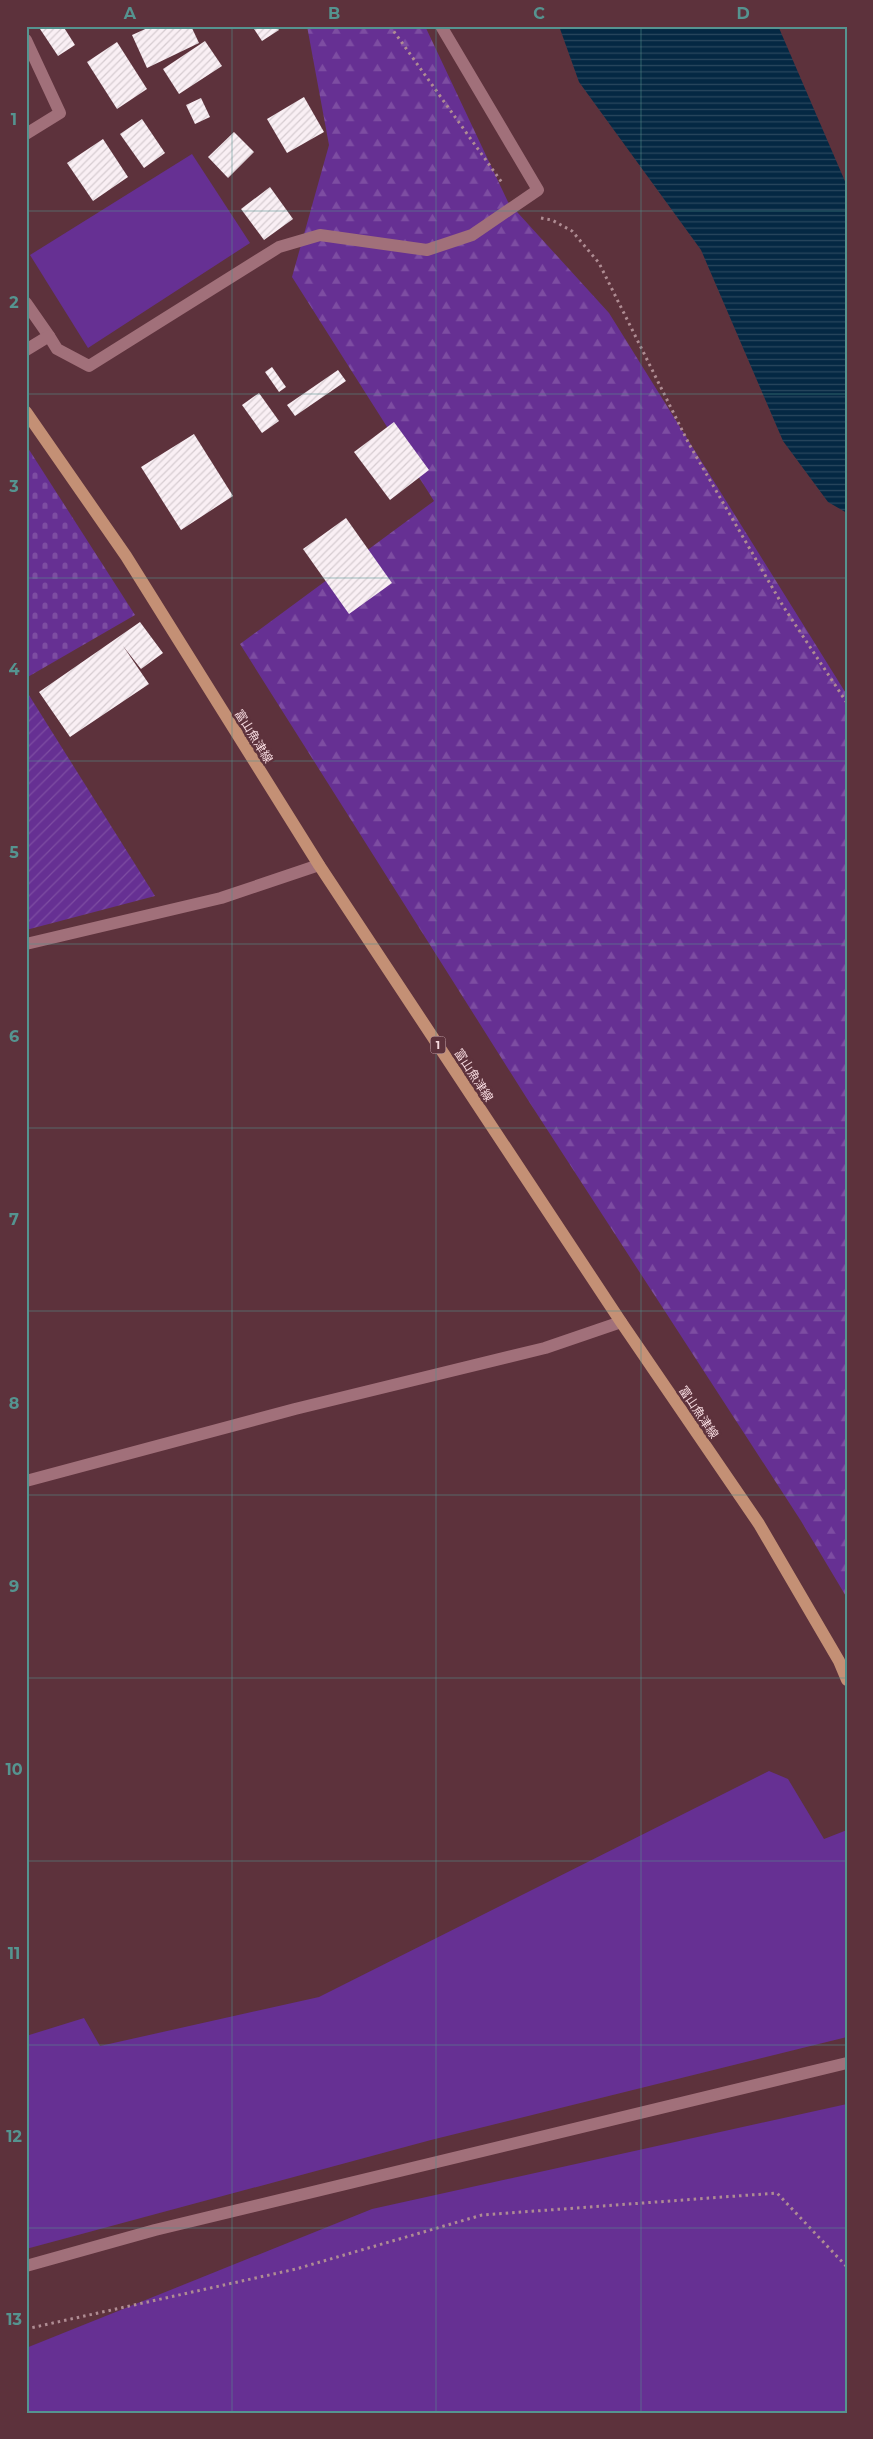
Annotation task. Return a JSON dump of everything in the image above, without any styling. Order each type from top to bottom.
[{"type":"main road","name":"富山魚津線","points":[[26,412],[126,556],[319,865],[621,1322],[759,1524],[839,1661],[847,1680]]},
{"type":"street","points":[[26,303],[57,349],[89,366],[279,247],[320,235],[427,250],[472,235],[538,190],[441,26]]},
{"type":"street","points":[[26,40],[60,113],[26,134]]},
{"type":"street","points":[[26,350],[48,336]]},
{"type":"street","points":[[26,944],[221,898],[319,865]]},
{"type":"street","points":[[26,1481],[295,1409],[545,1348],[621,1322]]},
{"type":"street","points":[[26,2266],[155,2230],[847,2063]]},
{"type":"path","points":[[390,26],[528,216],[563,224],[572,231],[599,263],[689,444],[783,606],[847,703]]},
{"type":"path","points":[[26,2329],[296,2269],[482,2215],[777,2193],[847,2267]]},
{"type":"green space","points":[[307,26],[425,26],[508,202],[609,313],[847,695],[847,1598],[801,1521],[526,1097],[240,644],[434,501],[292,277],[329,145]]},
{"type":"green space","points":[[192,154],[250,243],[88,348],[30,255]]},
{"type":"green space","points":[[26,445],[135,615],[26,678]]},
{"type":"green space","points":[[27,692],[155,896],[26,930]]},
{"type":"green space","points":[[769,1771],[788,1779],[824,1839],[847,1830],[847,2037],[431,2140],[26,2249],[26,2036],[84,2018],[100,2046],[319,1997]]},
{"type":"green space","points":[[847,2104],[847,2413],[26,2413],[26,2348],[372,2209]]},
{"type":"water","points":[[559,26],[847,26],[847,513],[828,502],[783,441],[701,250],[579,82]]},
{"type":"pier","points":[[781,26],[844,26],[847,32],[847,186],[779,28]]},
{"type":"building","points":[[38,26],[63,26],[75,45],[58,56]]},
{"type":"building","points":[[152,26],[191,26],[199,43],[147,68],[132,35]]},
{"type":"building","points":[[252,26],[276,26],[279,30],[262,41]]},
{"type":"building","points":[[205,41],[222,66],[179,94],[163,69]]},
{"type":"building","points":[[117,42],[147,89],[117,109],[87,62]]},
{"type":"building","points":[[304,97],[324,132],[287,153],[267,119]]},
{"type":"building","points":[[201,98],[210,117],[195,124],[186,105]]},
{"type":"building","points":[[142,119],[165,153],[144,168],[120,134]]},
{"type":"building","points":[[234,132],[254,152],[228,178],[208,157]]},
{"type":"building","points":[[103,139],[128,177],[93,201],[67,163]]},
{"type":"building","points":[[270,187],[293,219],[264,240],[241,209]]},
{"type":"building","points":[[272,367],[286,387],[279,392],[265,372]]},
{"type":"building","points":[[338,370],[346,381],[295,416],[287,405]]},
{"type":"building","points":[[259,393],[279,421],[262,433],[242,405]]},
{"type":"building","points":[[394,422],[429,470],[390,500],[354,452]]},
{"type":"building","points":[[194,434],[233,496],[181,530],[141,467]]},
{"type":"building","points":[[346,518],[392,583],[349,614],[303,549]]},
{"type":"building","points":[[140,622],[163,653],[141,669],[123,646],[149,684],[70,737],[39,692]]}]
